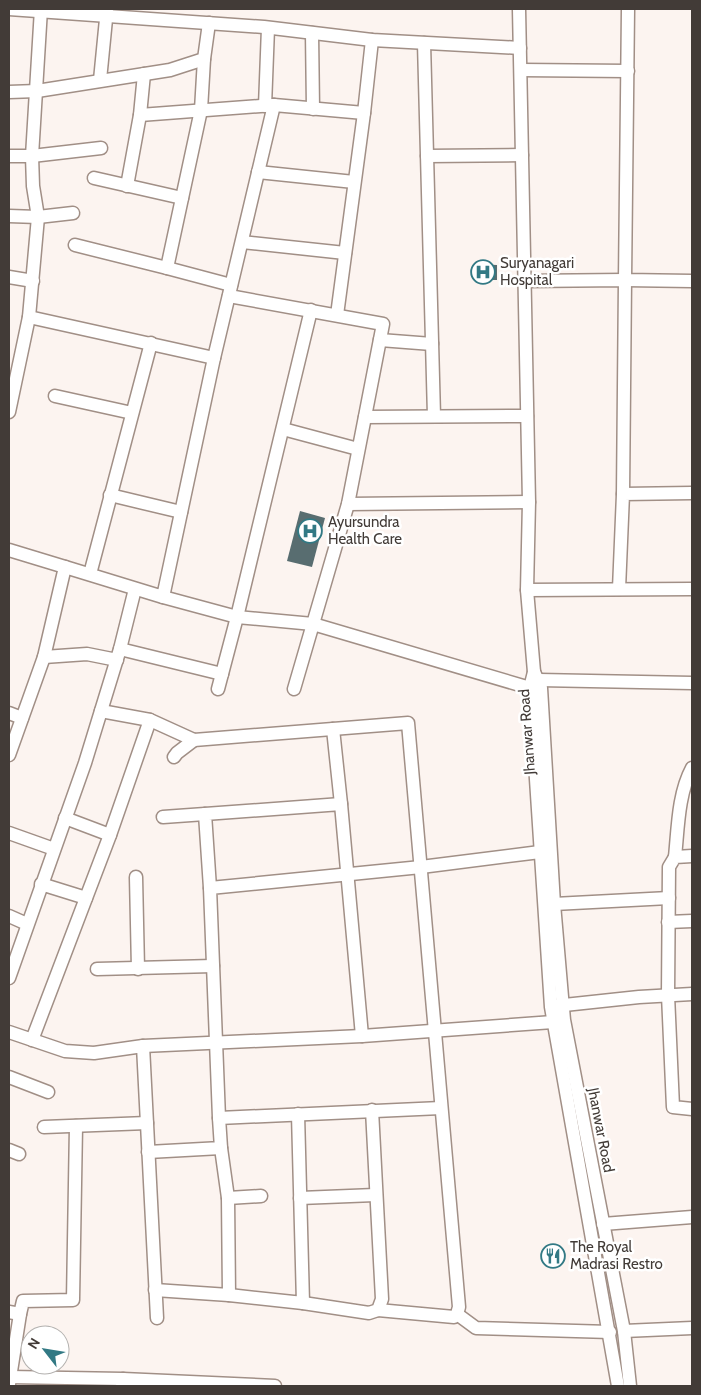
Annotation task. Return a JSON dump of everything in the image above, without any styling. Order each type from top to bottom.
[{"type":"street","points":[[9,9],[106,13],[372,40],[520,48]]},
{"type":"street","points":[[519,9],[529,502],[527,590],[534,680]]},
{"type":"street","points":[[619,588],[623,494],[628,9]]},
{"type":"street","points":[[9,412],[13,371],[29,317],[33,281],[38,217],[32,156],[41,10]]},
{"type":"street","points":[[100,80],[106,13]]},
{"type":"street","points":[[167,268],[201,110],[204,59],[209,23]]},
{"type":"street","points":[[162,598],[214,358],[258,172],[270,105],[268,28]]},
{"type":"street","points":[[312,33],[313,109]]},
{"type":"street","points":[[336,315],[364,113],[372,40]]},
{"type":"street","points":[[424,43],[434,416]]},
{"type":"street","points":[[9,92],[37,91],[170,70],[204,59]]},
{"type":"street","points":[[520,70],[628,71]]},
{"type":"street","points":[[127,186],[140,115],[144,74]]},
{"type":"street","points":[[140,115],[270,105],[364,113]]},
{"type":"street","points":[[9,156],[32,156],[101,148]]},
{"type":"street","points":[[427,156],[522,154]]},
{"type":"street","points":[[258,172],[354,182]]},
{"type":"street","points":[[94,178],[182,198]]},
{"type":"street","points":[[9,216],[38,217],[73,213]]},
{"type":"street","points":[[242,242],[345,253]]},
{"type":"street","points":[[76,245],[167,268],[230,290],[311,310],[382,324],[348,504],[294,689]]},
{"type":"street","points":[[9,277],[33,281]]},
{"type":"street","points":[[525,281],[692,281]]},
{"type":"street","points":[[218,690],[311,310]]},
{"type":"street","points":[[29,317],[214,358]]},
{"type":"street","points":[[380,340],[432,344]]},
{"type":"street","points":[[90,574],[151,343]]},
{"type":"street","points":[[55,396],[132,413]]},
{"type":"street","points":[[364,417],[527,416]]},
{"type":"street","points":[[283,429],[358,449]]},
{"type":"street","points":[[623,494],[692,492]]},
{"type":"street","points":[[110,495],[181,512]]},
{"type":"street","points":[[348,504],[529,502]]},
{"type":"street","points":[[9,550],[162,598],[237,617],[313,624],[534,680],[692,683]]},
{"type":"street","points":[[9,755],[44,657],[65,567]]},
{"type":"street","points":[[527,590],[692,588]]},
{"type":"street","points":[[9,978],[101,711],[119,655],[135,589]]},
{"type":"street","points":[[44,657],[87,654],[119,655],[222,674]]},
{"type":"street","name":"Jhanwar Road","points":[[534,680],[540,852],[557,1006],[624,1330],[630,1386]]},
{"type":"street","name":"Jhanwar Road","points":[[534,680],[541,688],[554,904],[557,1006],[553,1022],[610,1332],[618,1386]]},
{"type":"street","points":[[101,711],[150,720],[194,740],[408,723],[459,1307],[457,1314],[454,1317],[378,1310],[369,1313],[230,1295],[155,1290]]},
{"type":"street","points":[[9,713],[22,718]]},
{"type":"street","points":[[32,1040],[110,835],[150,720]]},
{"type":"street","points":[[333,729],[362,1036]]},
{"type":"street","points":[[174,757],[194,740]]},
{"type":"street","points":[[692,768],[688,776],[688,793],[675,858],[669,867],[668,922],[668,995],[673,1107],[692,1109]]},
{"type":"street","points":[[163,816],[341,804]]},
{"type":"street","points":[[205,814],[210,888],[219,1118],[228,1198],[230,1295]]},
{"type":"street","points":[[65,818],[110,835]]},
{"type":"street","points":[[9,833],[54,849]]},
{"type":"street","points":[[210,888],[421,867],[540,852]]},
{"type":"street","points":[[675,858],[692,856]]},
{"type":"street","points":[[136,877],[138,969]]},
{"type":"street","points":[[41,884],[86,898]]},
{"type":"street","points":[[554,904],[669,898]]},
{"type":"street","points":[[9,916],[27,924]]},
{"type":"street","points":[[668,922],[692,921]]},
{"type":"street","points":[[97,970],[213,966]]},
{"type":"street","points":[[557,1006],[692,994]]},
{"type":"street","points":[[9,1032],[65,1051],[94,1053],[143,1046],[362,1036],[553,1022]]},
{"type":"street","points":[[143,1046],[156,1318]]},
{"type":"street","points":[[9,1077],[48,1092]]},
{"type":"street","points":[[219,1118],[441,1108]]},
{"type":"street","points":[[372,1110],[382,1299],[378,1310]]},
{"type":"street","points":[[298,1114],[303,1303]]},
{"type":"street","points":[[44,1127],[146,1123]]},
{"type":"street","points":[[76,1126],[73,1300],[23,1301],[14,1313],[9,1381],[275,1386]]},
{"type":"street","points":[[148,1152],[221,1148]]},
{"type":"street","points":[[300,1198],[375,1195]]},
{"type":"street","points":[[228,1198],[261,1196]]},
{"type":"street","points":[[603,1224],[692,1217]]},
{"type":"street","points":[[457,1314],[476,1328],[610,1332]]},
{"type":"street","points":[[624,1330],[692,1328]]},
{"type":"building","points":[[473,264],[497,265],[497,280],[473,280]]},
{"type":"building","points":[[300,511],[325,518],[312,567],[287,561]]},
{"type":"place","name":"Suryanagari Hospital","points":[[483,272]]},
{"type":"place","name":"Ayursundra Health Care","points":[[310,531]]},
{"type":"place","name":"The Royal Madrasi Restro","points":[[553,1256]]}]
